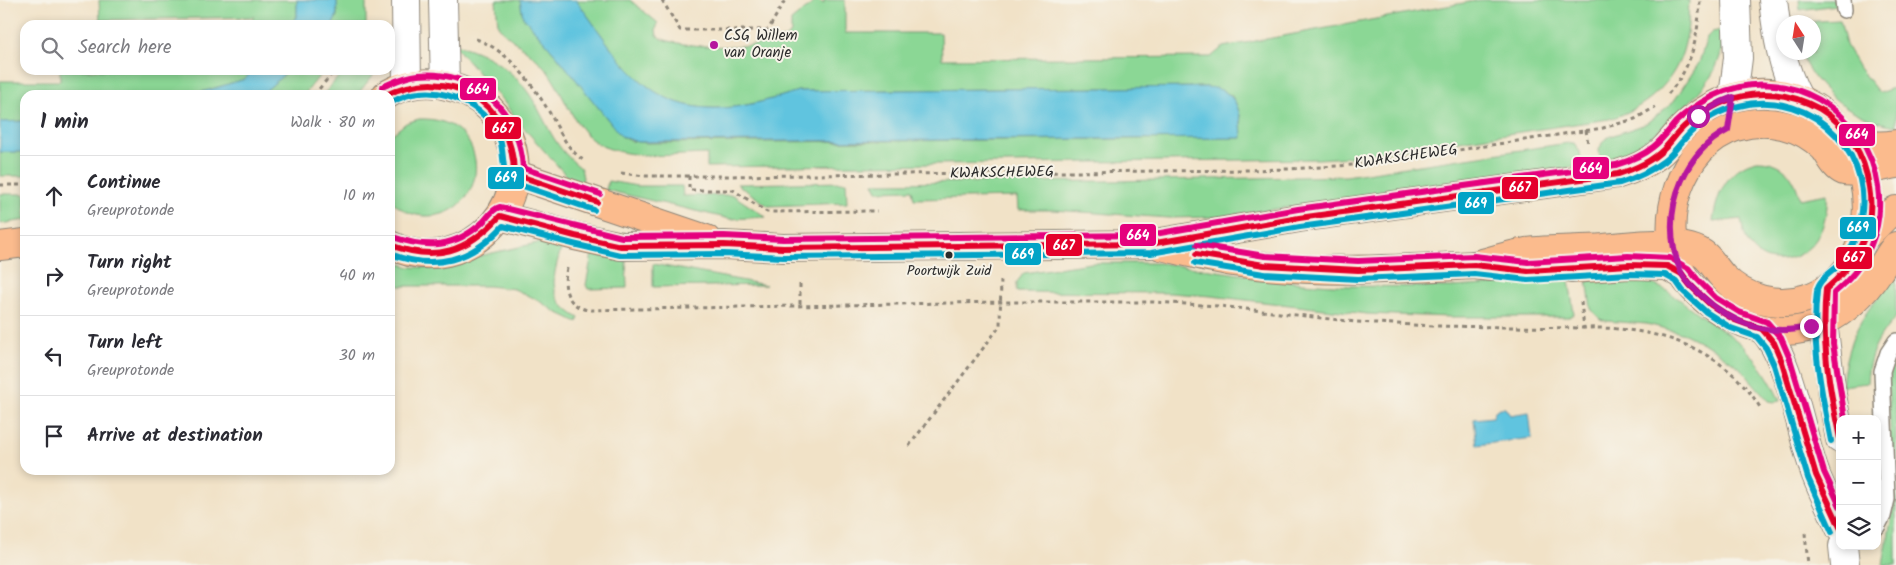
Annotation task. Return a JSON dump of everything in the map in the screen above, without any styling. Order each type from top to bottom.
[{"type":"main road","points":[[395,247],[407,252],[421,254],[452,251],[466,246],[479,238],[500,216],[512,188],[514,174],[514,158],[505,129],[486,105],[473,95],[445,85],[426,83],[396,90]]},
{"type":"main road","points":[[500,216],[621,246],[724,245],[774,248],[1150,244],[1299,218],[1618,174],[1646,163],[1669,144],[1687,124],[1715,105],[1733,97],[1766,92],[1799,99],[1828,114],[1851,139],[1866,169],[1871,202],[1867,236]]},
{"type":"main road","points":[[1728,130],[1733,97]]},
{"type":"main road","points":[[1896,164],[1844,171],[1837,166],[1815,140],[1784,125],[1762,122],[1728,130],[1717,136],[1702,149],[1684,174],[1674,204],[1672,225],[1674,246],[1682,274],[1690,285],[1717,309],[1735,320],[1762,329],[1799,330],[1823,322],[1855,300],[1868,286],[1896,246]]},
{"type":"main road","points":[[1851,139],[1871,146],[1896,144]]},
{"type":"main road","points":[[514,174],[724,245]]},
{"type":"main road","points":[[1474,265],[1526,252],[1645,244],[1674,246],[1690,248],[1704,253],[1724,278],[1753,297],[1775,302],[1795,302],[1817,294],[1841,277],[1854,262],[1867,236],[1885,217],[1896,210]]},
{"type":"main road","points":[[0,246],[20,244]]},
{"type":"main road","points":[[1150,244],[1208,257],[1264,265],[1358,270],[1474,265],[1528,270],[1629,265],[1666,266],[1682,274]]},
{"type":"main road","points":[[1823,322],[1826,289]]},
{"type":"street","points":[[396,90],[406,0]]},
{"type":"street","points":[[443,0],[445,85]]},
{"type":"street","points":[[1733,97],[1738,58],[1736,0]]},
{"type":"street","points":[[1773,0],[1781,54],[1790,83],[1799,99]]},
{"type":"street","points":[[1823,322],[1836,417]]},
{"type":"street","points":[[1762,329],[1774,342],[1782,362],[1816,474],[1836,519]]},
{"type":"street","points":[[1843,550],[1845,565]]},
{"type":"lane","points":[[1881,520],[1887,499],[1882,371],[1888,353],[1896,341]]},
{"type":"path","points":[[662,0],[680,30],[768,30],[785,0]]},
{"type":"path","points":[[1664,98],[1683,74],[1694,50],[1698,33],[1700,0]]},
{"type":"path","points":[[476,39],[492,47],[522,73],[536,91],[568,146],[589,164]]},
{"type":"path","points":[[318,90],[331,75]]},
{"type":"path","name":"KWAKSCHEWEG","points":[[614,172],[644,176],[689,176],[1289,169],[1367,164],[1617,125],[1635,119],[1660,102]]},
{"type":"path","points":[[689,176],[690,190],[733,190],[767,212],[877,211]]},
{"type":"path","points":[[0,185],[20,185]]},
{"type":"path","points":[[909,446],[1000,326],[1000,245]]},
{"type":"path","points":[[800,284],[800,306],[1001,302],[1192,304],[1366,323],[1584,328]]},
{"type":"green space","points":[[99,0],[297,0],[297,17],[294,20],[251,20],[254,17],[100,20]]},
{"type":"green space","points":[[337,0],[366,0],[366,20],[335,20],[337,16]]},
{"type":"green space","points":[[496,0],[520,0],[523,17],[621,136],[631,141],[647,143],[1241,138],[1242,127],[1239,110],[1231,95],[1207,87],[798,91],[736,107],[695,107],[675,102],[656,92],[638,78],[613,51],[576,0],[630,0],[658,23],[657,36],[667,41],[704,46],[747,46],[782,39],[791,33],[791,21],[817,0],[824,4],[824,0],[845,0],[845,33],[941,33],[942,59],[1211,57],[1223,47],[1480,0],[1689,0],[1688,27],[1685,43],[1675,70],[1658,92],[1647,101],[1609,119],[1350,157],[1318,159],[707,167],[707,154],[643,155],[610,149],[597,143],[580,127],[546,69],[498,26]]},
{"type":"green space","points":[[1799,0],[1835,0],[1836,5],[1800,10]]},
{"type":"green space","points":[[1840,20],[1846,45],[1859,68],[1879,93],[1896,87],[1896,126],[1865,117],[1851,110],[1838,102],[1816,80],[1804,60],[1821,60],[1821,21]]},
{"type":"green space","points":[[1726,29],[1716,68],[1705,85],[1693,98],[1679,113],[1646,140],[1630,151],[1601,163],[1599,150],[1603,141],[1608,137],[1643,125],[1674,101],[1699,63],[1707,37],[1712,32]]},
{"type":"green space","points":[[453,44],[490,58],[520,82],[535,103],[559,146],[581,168],[583,178],[581,185],[572,182]]},
{"type":"green space","points":[[60,75],[249,75],[245,79],[209,90],[20,90],[20,121],[0,122],[0,81],[60,81]]},
{"type":"green space","points":[[283,75],[320,75],[308,90],[267,90]]},
{"type":"green space","points":[[340,75],[373,75],[361,90],[327,90]]},
{"type":"green space","points":[[419,119],[444,122],[461,133],[472,148],[476,166],[473,185],[463,200],[448,212],[427,216],[416,215],[407,212],[395,203],[395,132],[406,123]]},
{"type":"green space","points":[[1574,143],[1580,152],[1582,166],[1216,217],[1169,218],[1054,210],[1018,210],[1017,197],[914,199],[912,190],[877,191],[873,183],[1112,181],[1346,176]]},
{"type":"green space","points":[[0,152],[20,152],[20,176],[0,176]]},
{"type":"green space","points":[[1757,161],[1774,164],[1786,171],[1795,183],[1800,199],[1827,194],[1825,217],[1820,233],[1811,246],[1795,257],[1777,260],[1759,255],[1748,242],[1741,219],[1713,222],[1717,202],[1725,184],[1738,169]]},
{"type":"green space","points":[[608,181],[637,186],[682,186],[683,196],[733,195],[766,217],[730,219],[606,190]]},
{"type":"green space","points":[[846,182],[847,203],[768,206],[737,184]]},
{"type":"green space","points":[[0,194],[20,194],[20,221],[0,224]]},
{"type":"green space","points":[[542,242],[562,246],[554,278],[554,287],[561,303],[568,311],[579,318],[577,322],[514,289],[489,286],[395,286],[395,262],[410,267],[441,268],[479,256]]},
{"type":"green space","points":[[592,254],[626,260],[627,288],[588,289],[586,285]]},
{"type":"green space","points":[[1091,263],[1161,263],[1302,283],[1349,286],[1452,287],[1569,280],[1574,314],[1569,317],[1451,317],[1367,314],[1170,293],[1017,292],[1017,282],[1024,273]]},
{"type":"green space","points":[[653,264],[766,285],[653,287]]},
{"type":"green space","points":[[1896,273],[1896,317],[1875,347],[1867,383],[1842,386],[1844,367],[1853,337],[1875,300]]},
{"type":"green space","points":[[1622,278],[1647,283],[1665,290],[1736,340],[1758,363],[1780,401],[1769,401],[1739,367],[1714,349],[1685,334],[1647,324],[1600,319],[1591,309],[1587,279]]},
{"type":"green space","points":[[1896,357],[1896,565],[1883,565],[1894,504],[1888,384]]},
{"type":"water","points":[[297,0],[337,0],[337,13],[335,20],[294,20],[297,16]]},
{"type":"water","points":[[520,0],[576,0],[613,51],[638,78],[656,92],[675,102],[695,107],[736,107],[798,91],[1207,87],[1225,92],[1236,104],[1239,111],[1242,138],[637,142],[621,136],[523,17]]},
{"type":"water","points":[[249,75],[283,75],[267,90],[209,90],[245,79]]},
{"type":"water","points":[[20,121],[20,152],[0,152],[0,122]]},
{"type":"water","points":[[1499,408],[1505,408],[1510,415],[1529,412],[1532,438],[1477,445],[1474,419],[1493,417],[1495,411]]},
{"type":"transit line","name":"664","points":[[382,87],[404,78],[418,75],[439,75],[458,79],[476,87],[491,98],[504,112],[520,147],[523,168],[600,194]]},
{"type":"transit line","name":"667","points":[[395,92],[410,87],[433,84],[454,87],[474,96],[490,109],[503,127],[511,149],[514,174],[597,202]]},
{"type":"transit line","name":"664","points":[[395,238],[429,244],[451,241],[472,231],[492,211],[500,207],[622,237],[724,236],[783,239],[1149,235],[1298,209],[1616,165],[1649,150],[1685,114],[1713,96],[1740,87],[1768,85],[1794,89],[1819,100],[1840,115],[1858,135],[1871,160],[1878,187],[1878,217],[1871,246],[1856,271],[1834,293],[1833,344],[1844,415]]},
{"type":"transit line","name":"669","points":[[395,100],[411,94],[431,93],[444,94],[467,103],[478,110],[495,129],[500,140],[508,181],[594,210]]},
{"type":"transit line","name":"667","points":[[395,246],[422,253],[450,250],[475,238],[500,216],[621,246],[724,245],[783,248],[1150,244],[1299,218],[1618,174],[1654,158],[1687,124],[1718,104],[1752,95],[1786,96],[1820,109],[1838,124],[1853,142],[1859,153],[1869,187],[1870,217],[1862,244],[1847,268],[1826,289],[1825,345],[1836,420]]},
{"type":"transit line","name":"669","points":[[395,256],[422,262],[451,260],[478,248],[503,226],[620,255],[724,254],[783,257],[1151,253],[1300,227],[1620,183],[1659,165],[1671,155],[1695,128],[1713,116],[1739,106],[1766,103],[1792,107],[1816,118],[1836,135],[1851,155],[1860,179],[1862,206],[1854,241],[1844,260],[1823,279],[1817,291],[1815,310],[1816,347],[1831,441]]},
{"type":"transit line","name":"664","points":[[1197,245],[1265,256],[1358,261],[1474,256],[1528,262],[1628,256],[1670,258],[1688,268],[1716,298],[1739,312],[1767,322],[1781,338],[1790,359],[1824,472],[1840,505]]},
{"type":"transit line","name":"667","points":[[1196,254],[1264,265],[1358,270],[1474,265],[1528,271],[1629,265],[1667,266],[1682,274],[1690,285],[1711,305],[1735,320],[1762,329],[1774,343],[1782,362],[1816,475],[1836,518]]},
{"type":"transit line","name":"669","points":[[1195,263],[1264,274],[1358,279],[1474,274],[1528,280],[1629,274],[1665,275],[1676,281],[1683,291],[1706,312],[1731,328],[1757,337],[1766,348],[1774,365],[1808,478],[1832,532]]},
{"type":"place","name":"CSG Willem van Oranje","points":[[714,45]]},
{"type":"place","name":"Poortwijk Zuid","points":[[949,255]]},
{"type":"route","points":[[1698,116],[1709,108],[1733,97],[1728,130],[1706,144],[1697,154],[1684,174],[1677,193],[1674,204],[1672,236],[1682,274],[1690,285],[1711,304],[1735,320],[1774,331],[1799,330],[1811,326]]}]
